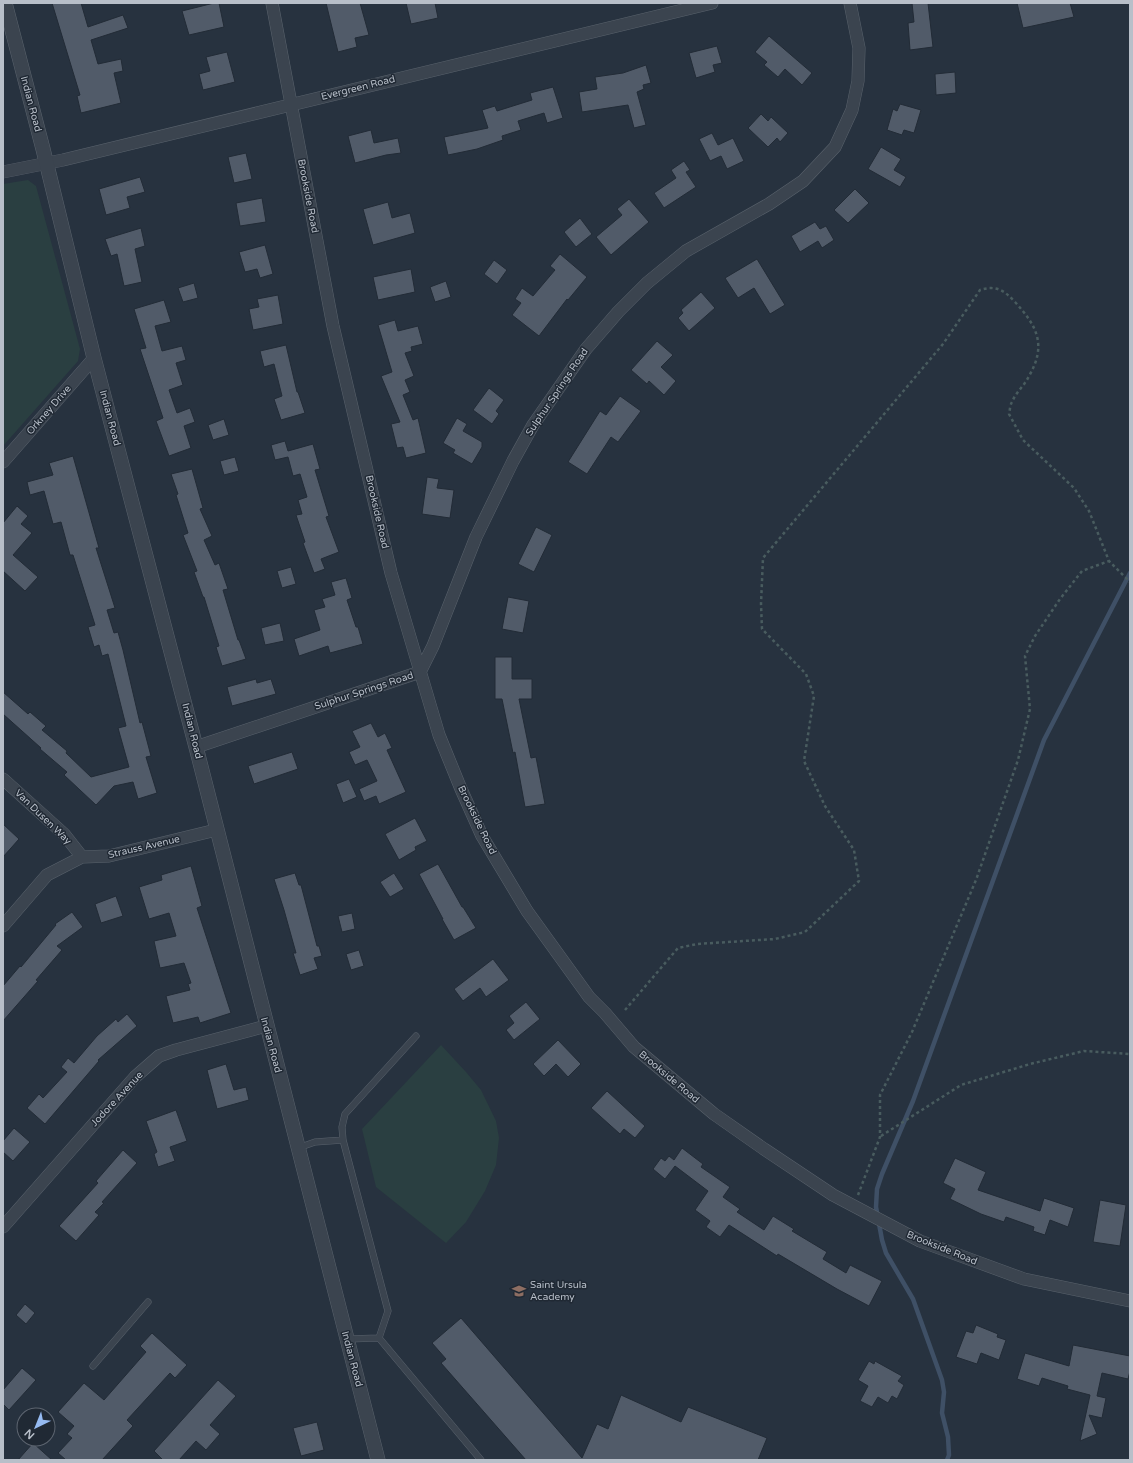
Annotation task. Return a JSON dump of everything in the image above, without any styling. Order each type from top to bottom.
[{"type":"street","name":"Indian Road","points":[[5,3],[6,20],[47,163],[94,358],[196,747],[378,1460]]},
{"type":"street","name":"Brookside Road","points":[[272,3],[333,326],[391,574],[439,735],[482,836],[527,911],[589,997],[634,1047],[714,1114],[833,1195],[920,1241],[1024,1279],[1130,1301]]},
{"type":"street","name":"Evergreen Road","points":[[3,172],[47,163],[712,3]]},
{"type":"street","name":"Sulphur Springs Road","points":[[196,747],[420,672],[433,646],[476,537],[513,461],[532,425],[586,349],[618,312],[648,283],[686,251],[769,204],[803,180],[835,147],[852,110],[858,81],[859,48],[850,3]]},
{"type":"street","name":"Orkney Drive","points":[[3,462],[94,358]]},
{"type":"street","name":"Van Dusen Way","points":[[3,779],[64,834],[82,857]]},
{"type":"street","name":"Strauss Avenue","points":[[3,926],[47,875],[82,857],[109,856],[216,830]]},
{"type":"street","name":"Jodore Avenue","points":[[3,1227],[135,1077],[159,1056],[266,1026]]},
{"type":"lane","points":[[379,1338],[388,1311],[343,1140],[342,1127],[345,1114],[416,1036]]},
{"type":"lane","points":[[298,1148],[314,1142],[343,1140]]},
{"type":"lane","points":[[93,1366],[148,1302]]},
{"type":"lane","points":[[347,1339],[379,1338]]},
{"type":"lane","points":[[379,1338],[481,1460]]},
{"type":"path","points":[[625,1010],[678,948],[697,944],[774,939],[805,932],[859,881],[854,850],[825,806],[804,761],[814,696],[806,674],[762,629],[761,604],[763,558],[943,344],[980,290],[989,288],[1001,290],[1026,314],[1037,332],[1039,352],[1030,376],[1012,402],[1009,414],[1023,440],[1074,488],[1089,511],[1109,561],[1130,582]]},
{"type":"path","points":[[854,1206],[880,1137],[880,1095],[912,1032],[976,880],[1018,760],[1030,709],[1025,656],[1035,636],[1060,598],[1082,571],[1109,561]]},
{"type":"path","points":[[880,1137],[961,1085],[1030,1064],[1084,1051],[1130,1054]]},
{"type":"green space","points":[[28,180],[36,186],[80,349],[78,361],[3,446],[3,184]]},
{"type":"green space","points":[[441,1045],[481,1090],[496,1121],[499,1138],[496,1165],[485,1191],[466,1222],[446,1243],[376,1187],[362,1129]]},
{"type":"building","points":[[52,3],[81,3],[88,27],[123,15],[128,28],[91,40],[98,64],[121,59],[123,71],[114,73],[121,103],[81,113],[77,96],[80,95]]},
{"type":"building","points":[[219,3],[224,27],[189,35],[182,11]]},
{"type":"building","points":[[326,3],[360,3],[369,35],[355,38],[357,47],[338,52]]},
{"type":"building","points":[[406,3],[435,3],[438,18],[411,24]]},
{"type":"building","points":[[912,3],[928,3],[933,47],[910,50],[908,23],[914,22]]},
{"type":"building","points":[[1017,3],[1070,3],[1074,17],[1023,28]]},
{"type":"building","points":[[769,36],[812,73],[802,85],[785,69],[778,77],[764,65],[767,62],[755,52]]},
{"type":"building","points":[[717,46],[722,63],[713,65],[715,72],[696,78],[689,53]]},
{"type":"building","points":[[227,52],[235,82],[203,90],[199,74],[210,71],[206,57]]},
{"type":"building","points":[[646,65],[651,83],[643,85],[644,89],[637,92],[646,125],[634,128],[628,105],[582,112],[579,92],[597,89],[595,77],[623,73]]},
{"type":"building","points":[[955,72],[956,93],[936,95],[935,74]]},
{"type":"building","points":[[553,87],[563,118],[547,123],[544,113],[518,121],[521,130],[502,136],[503,140],[477,149],[448,155],[444,137],[488,128],[482,110],[495,106],[497,111],[532,100],[530,93]]},
{"type":"building","points":[[900,104],[921,110],[914,133],[904,130],[902,135],[887,130],[893,109],[897,111]]},
{"type":"building","points":[[761,114],[768,121],[771,117],[788,133],[780,142],[777,138],[768,147],[748,128]]},
{"type":"building","points":[[371,130],[374,143],[398,138],[401,153],[386,155],[355,163],[348,136]]},
{"type":"building","points":[[712,133],[718,145],[733,138],[744,161],[727,169],[721,156],[710,161],[699,139]]},
{"type":"building","points":[[881,147],[901,159],[894,170],[906,177],[900,187],[868,169]]},
{"type":"building","points":[[246,153],[252,179],[234,183],[228,157]]},
{"type":"building","points":[[684,161],[690,170],[686,172],[696,187],[664,208],[654,193],[676,178],[671,170]]},
{"type":"building","points":[[140,177],[145,192],[127,197],[130,208],[106,215],[99,189]]},
{"type":"building","points":[[855,189],[869,203],[848,223],[834,210]]},
{"type":"building","points":[[262,198],[266,222],[240,226],[236,203]]},
{"type":"building","points":[[629,199],[649,222],[611,255],[596,237],[622,215],[617,209]]},
{"type":"building","points":[[388,202],[392,218],[410,213],[415,233],[373,245],[363,209]]},
{"type":"building","points":[[580,218],[592,234],[576,247],[564,232]]},
{"type":"building","points":[[815,222],[820,229],[826,226],[834,240],[822,248],[818,241],[800,252],[791,236]]},
{"type":"building","points":[[141,228],[145,246],[135,249],[142,282],[124,286],[117,254],[111,256],[105,239]]},
{"type":"building","points":[[265,245],[273,274],[260,278],[257,269],[245,272],[239,252]]},
{"type":"building","points":[[560,254],[587,277],[568,300],[567,299],[539,336],[512,315],[521,303],[515,299],[522,288],[533,296],[555,270],[550,266]]},
{"type":"building","points":[[757,259],[785,305],[770,314],[754,288],[738,298],[725,278]]},
{"type":"building","points":[[494,260],[507,270],[497,284],[484,274]]},
{"type":"building","points":[[411,269],[415,292],[378,300],[373,277]]},
{"type":"building","points":[[446,281],[451,297],[435,302],[430,287]]},
{"type":"building","points":[[194,283],[198,298],[183,302],[178,288]]},
{"type":"building","points":[[701,292],[715,308],[689,331],[678,318],[683,313],[681,310]]},
{"type":"building","points":[[278,295],[283,324],[253,330],[249,309],[259,307],[257,299]]},
{"type":"building","points":[[164,300],[171,322],[155,326],[162,351],[182,346],[186,360],[176,363],[183,385],[169,390],[177,413],[190,408],[195,422],[184,426],[191,448],[169,456],[156,421],[163,418],[140,349],[146,348],[134,309]]},
{"type":"building","points":[[395,320],[398,331],[418,326],[423,344],[411,347],[412,351],[405,353],[414,376],[405,380],[410,392],[403,395],[413,420],[418,418],[426,453],[406,458],[403,447],[397,448],[391,424],[400,422],[381,376],[392,372],[378,325]]},
{"type":"building","points":[[657,341],[673,355],[661,367],[676,381],[664,395],[649,381],[647,384],[631,370]]},
{"type":"building","points":[[286,345],[297,392],[305,413],[281,420],[274,399],[282,396],[274,364],[264,367],[260,351]]},
{"type":"building","points":[[489,388],[504,400],[496,411],[499,414],[492,424],[473,410]]},
{"type":"building","points":[[620,396],[641,411],[618,442],[611,437],[587,474],[568,462],[600,411],[606,415]]},
{"type":"building","points":[[457,418],[467,424],[463,431],[482,442],[482,447],[472,464],[453,453],[455,450],[443,443]]},
{"type":"building","points":[[224,419],[229,435],[213,440],[208,425]]},
{"type":"building","points":[[285,441],[288,451],[313,444],[320,469],[315,470],[329,516],[326,517],[339,552],[321,559],[325,569],[314,573],[303,543],[305,542],[296,515],[302,514],[298,500],[307,497],[300,474],[293,476],[288,457],[275,460],[271,445]]},
{"type":"building","points":[[73,456],[99,548],[96,548],[115,608],[107,610],[114,633],[118,632],[123,650],[140,723],[142,722],[151,756],[146,757],[157,793],[138,799],[133,782],[114,786],[96,805],[64,775],[67,772],[3,714],[3,692],[28,714],[30,712],[46,726],[42,730],[67,751],[66,753],[91,777],[129,767],[118,728],[126,726],[108,654],[102,656],[99,645],[94,647],[88,627],[95,625],[73,555],[70,555],[61,522],[53,524],[44,491],[30,495],[27,482],[53,475],[49,463]]},
{"type":"building","points":[[235,457],[239,471],[224,475],[220,461]]},
{"type":"building","points":[[192,469],[203,508],[200,509],[212,536],[204,540],[215,565],[219,563],[228,589],[223,590],[238,640],[246,659],[222,666],[216,647],[219,646],[204,597],[194,572],[197,571],[183,535],[188,533],[171,474]]},
{"type":"building","points":[[427,477],[439,479],[437,488],[454,490],[450,518],[422,514]]},
{"type":"building","points":[[17,506],[28,516],[21,524],[32,533],[13,555],[38,577],[25,591],[3,571],[3,523]]},
{"type":"building","points":[[536,527],[552,535],[534,572],[518,564]]},
{"type":"building","points":[[291,567],[296,584],[282,588],[277,571]]},
{"type":"building","points":[[346,578],[352,598],[347,600],[363,644],[330,653],[328,646],[299,656],[294,639],[320,630],[314,610],[325,607],[322,599],[335,595],[331,582]]},
{"type":"building","points":[[508,597],[529,601],[523,633],[502,629]]},
{"type":"building","points":[[280,623],[284,641],[265,645],[261,628]]},
{"type":"building","points":[[495,657],[512,657],[512,679],[532,679],[532,699],[519,699],[531,758],[536,757],[545,804],[525,807],[515,752],[513,753],[502,699],[495,699]]},
{"type":"building","points":[[256,679],[257,683],[271,679],[276,694],[232,706],[227,687]]},
{"type":"building","points":[[371,723],[378,737],[385,733],[392,748],[387,750],[406,792],[379,804],[376,796],[364,801],[359,789],[377,781],[367,760],[355,765],[349,752],[360,747],[352,731]]},
{"type":"building","points":[[292,752],[298,769],[254,784],[248,766]]},
{"type":"building","points":[[349,779],[357,797],[343,803],[336,784]]},
{"type":"building","points":[[415,818],[427,841],[415,847],[416,850],[399,860],[385,834]]},
{"type":"building","points":[[3,824],[19,839],[3,857]]},
{"type":"building","points":[[438,864],[462,907],[476,928],[454,940],[419,874]]},
{"type":"building","points":[[191,866],[202,906],[197,908],[231,1013],[200,1023],[198,1017],[173,1023],[166,996],[190,990],[188,984],[191,983],[184,963],[160,968],[154,941],[176,936],[169,913],[149,919],[139,887],[162,880],[161,875]]},
{"type":"building","points":[[295,873],[299,885],[301,885],[317,946],[319,946],[322,956],[314,958],[318,969],[300,975],[293,953],[296,953],[274,879]]},
{"type":"building","points":[[394,873],[404,889],[390,897],[380,882]]},
{"type":"building","points":[[116,896],[123,916],[101,923],[95,904]]},
{"type":"building","points":[[72,912],[83,927],[57,946],[62,950],[36,980],[38,981],[3,1021],[3,986],[20,966],[21,967],[56,925],[55,924]]},
{"type":"building","points":[[352,913],[355,929],[342,932],[338,916]]},
{"type":"building","points":[[359,950],[364,966],[351,970],[346,954]]},
{"type":"building","points":[[493,959],[509,980],[486,997],[480,988],[463,1001],[454,989]]},
{"type":"building","points":[[526,1002],[540,1019],[514,1040],[506,1030],[514,1023],[509,1016]]},
{"type":"building","points":[[127,1014],[137,1026],[98,1060],[99,1061],[45,1124],[27,1108],[39,1094],[43,1098],[67,1072],[61,1067],[68,1058],[74,1063],[97,1036],[116,1019],[118,1022]]},
{"type":"building","points":[[558,1040],[581,1064],[568,1077],[556,1064],[544,1076],[533,1064]]},
{"type":"building","points":[[226,1064],[234,1090],[246,1087],[249,1100],[217,1109],[207,1070]]},
{"type":"building","points":[[607,1091],[645,1126],[635,1138],[624,1129],[620,1134],[591,1108]]},
{"type":"building","points":[[176,1110],[187,1141],[170,1147],[175,1161],[158,1167],[154,1154],[157,1152],[146,1121]]},
{"type":"building","points":[[14,1128],[30,1142],[13,1161],[3,1152],[3,1141]]},
{"type":"building","points":[[682,1148],[703,1164],[701,1167],[730,1187],[723,1197],[740,1209],[737,1212],[764,1230],[773,1216],[794,1229],[792,1231],[827,1252],[823,1259],[846,1273],[850,1265],[882,1281],[869,1306],[778,1254],[777,1256],[729,1225],[720,1237],[706,1227],[710,1221],[695,1210],[708,1191],[675,1166],[665,1179],[653,1169],[661,1158],[665,1161],[669,1156],[674,1160]]},
{"type":"building","points":[[123,1150],[137,1163],[102,1202],[104,1203],[95,1212],[99,1215],[76,1241],[59,1226],[98,1183],[96,1181]]},
{"type":"building","points":[[955,1158],[986,1172],[978,1190],[1040,1211],[1044,1198],[1074,1208],[1068,1227],[1050,1220],[1045,1235],[1033,1231],[1034,1227],[1006,1217],[1004,1222],[981,1214],[950,1199],[955,1189],[943,1183]]},
{"type":"building","points":[[1100,1200],[1126,1205],[1120,1246],[1093,1242]]},
{"type":"building","points":[[25,1304],[35,1313],[26,1324],[16,1315]]},
{"type":"building","points":[[461,1318],[582,1458],[597,1424],[608,1429],[621,1395],[681,1422],[688,1407],[767,1438],[758,1460],[526,1460],[441,1363],[446,1359],[432,1343]]},
{"type":"building","points":[[976,1325],[998,1334],[997,1337],[1006,1340],[999,1360],[981,1353],[977,1364],[956,1357],[966,1331],[973,1333]]},
{"type":"building","points":[[152,1333],[187,1365],[175,1378],[170,1373],[127,1420],[133,1426],[102,1460],[66,1460],[58,1453],[72,1438],[67,1434],[74,1426],[58,1412],[84,1383],[104,1400],[146,1352],[140,1346]]},
{"type":"building","points":[[1073,1345],[1130,1356],[1130,1371],[1128,1379],[1102,1373],[1097,1396],[1106,1398],[1102,1418],[1089,1415],[1097,1434],[1080,1441],[1090,1395],[1067,1389],[1068,1386],[1042,1378],[1039,1386],[1017,1379],[1025,1353],[1069,1366]]},
{"type":"building","points":[[869,1361],[874,1364],[875,1361],[902,1376],[898,1381],[904,1385],[897,1399],[892,1396],[888,1403],[878,1397],[872,1407],[860,1401],[868,1386],[858,1380]]},
{"type":"building","points":[[22,1368],[36,1380],[9,1410],[3,1404],[3,1390]]},
{"type":"building","points":[[218,1380],[236,1396],[210,1425],[220,1434],[206,1450],[196,1441],[179,1460],[163,1460],[154,1451]]},
{"type":"building","points":[[317,1422],[324,1450],[301,1456],[293,1428]]},
{"type":"building","points":[[29,1447],[37,1447],[52,1460],[18,1460]]},
{"type":"waterway","points":[[947,1460],[949,1455],[948,1437],[942,1413],[944,1392],[942,1380],[913,1299],[886,1253],[876,1207],[877,1189],[913,1101],[1044,740],[1130,573]]},
{"type":"place","name":"Saint Ursula Academy","points":[[519,1291]]}]
